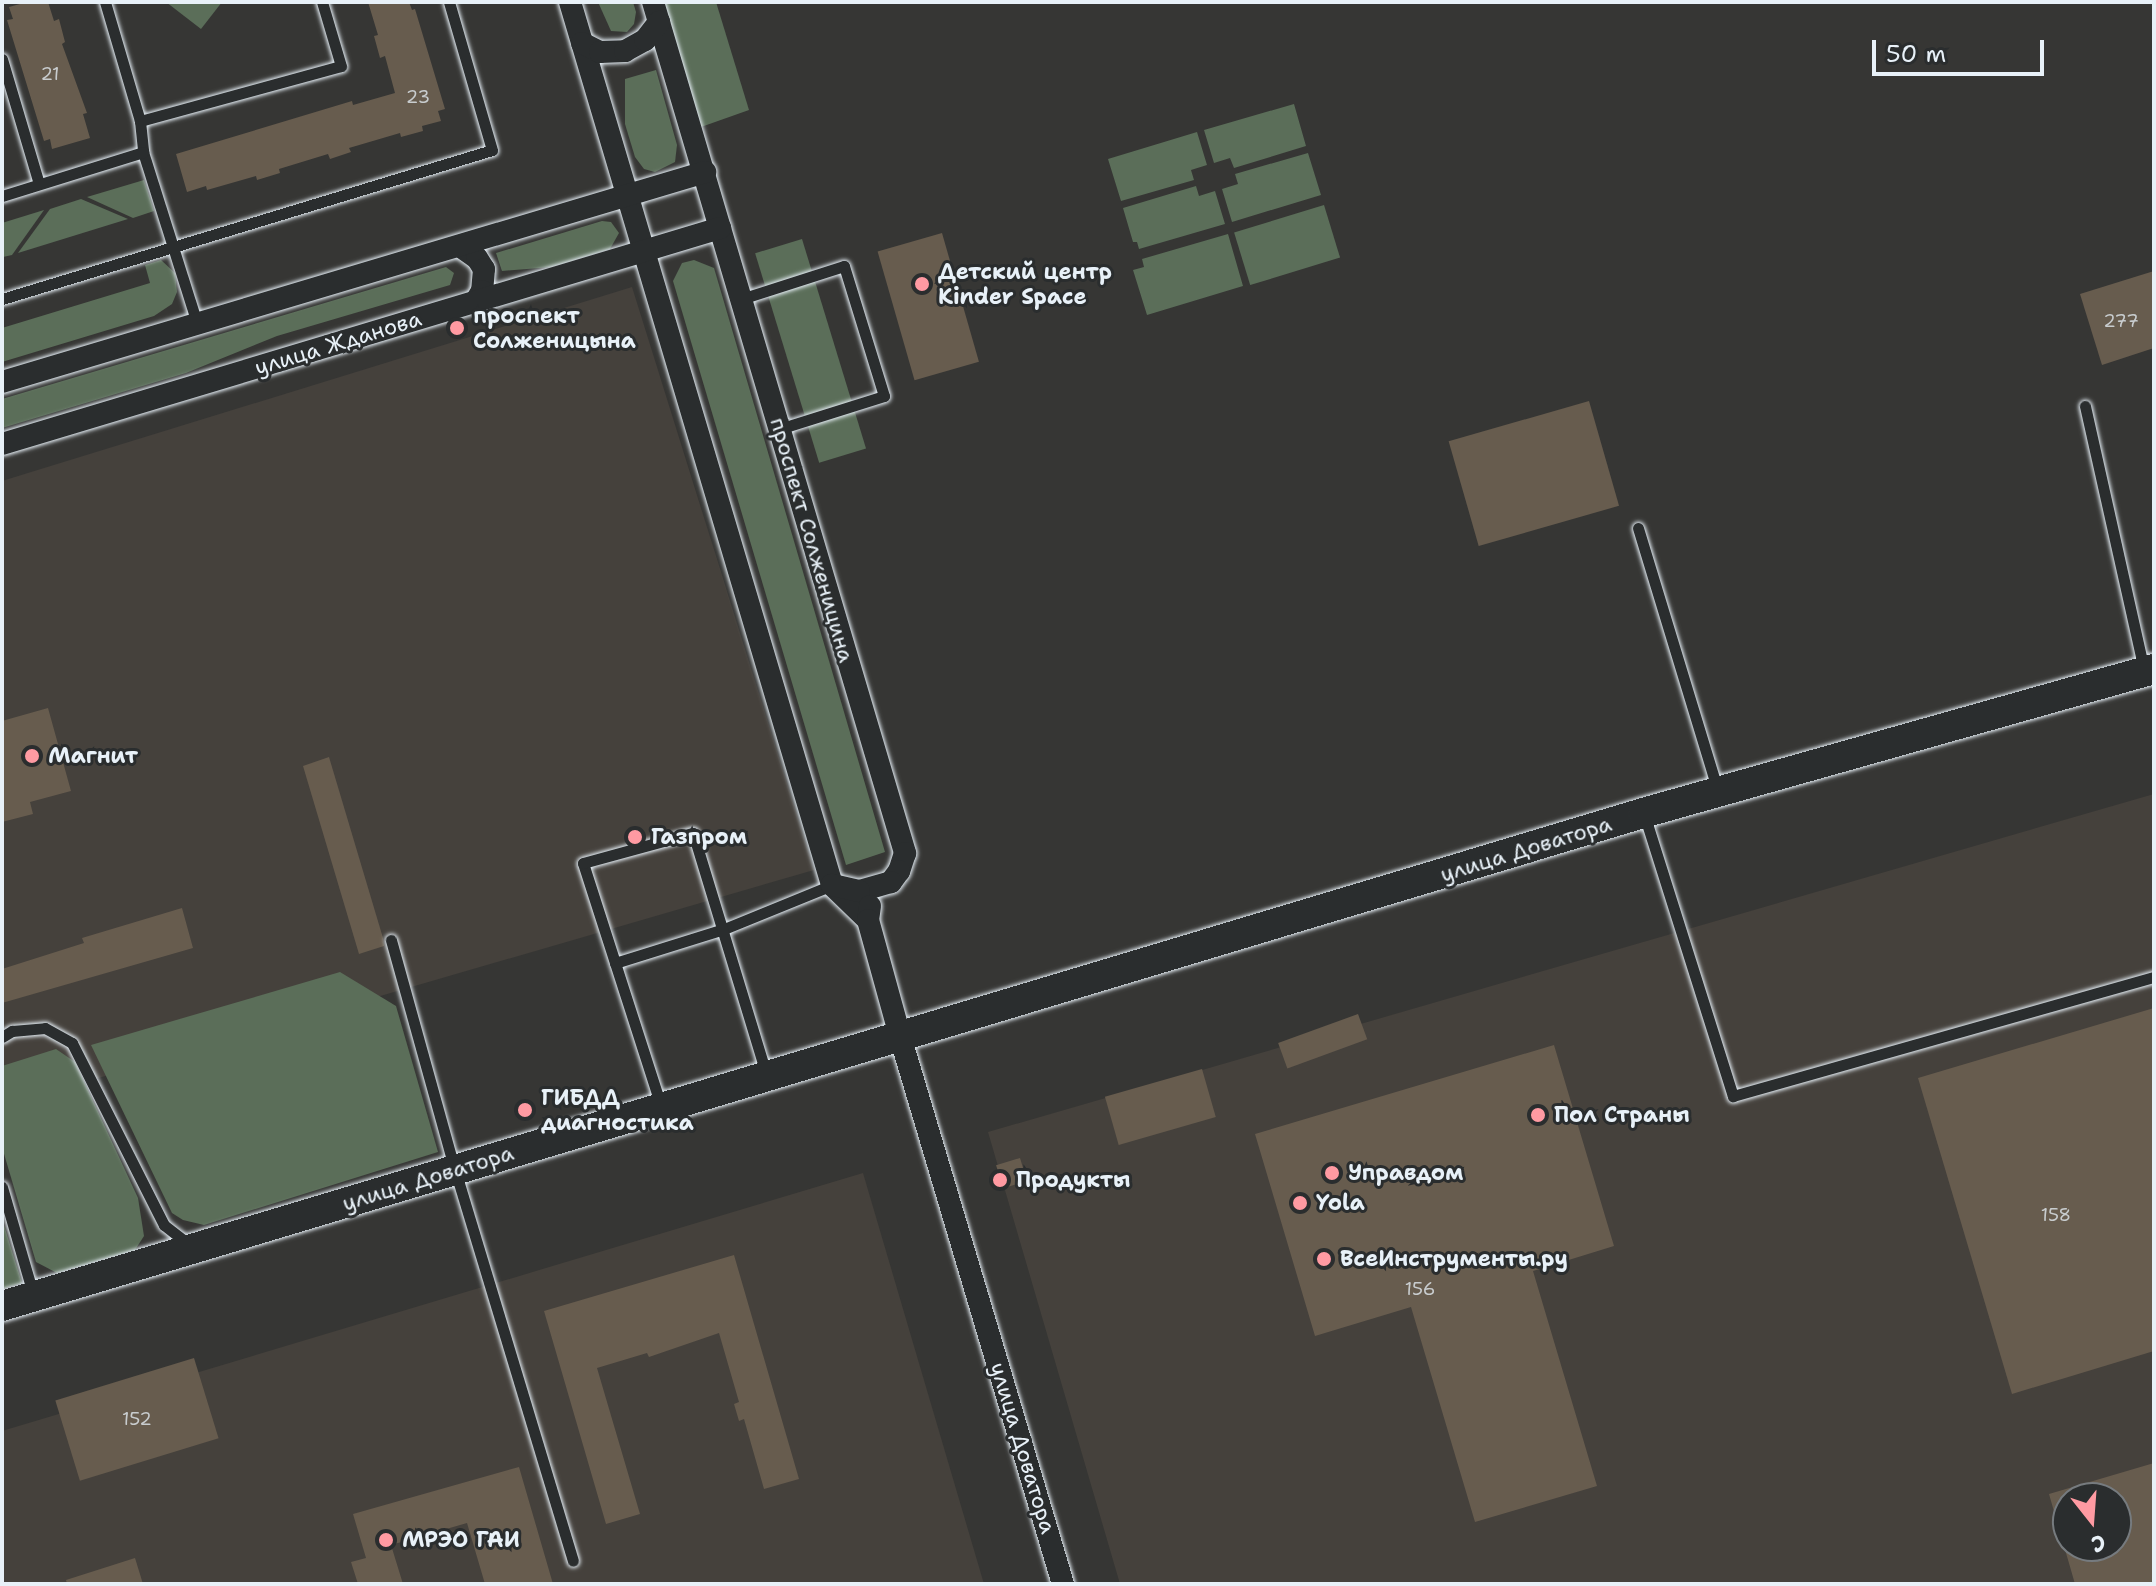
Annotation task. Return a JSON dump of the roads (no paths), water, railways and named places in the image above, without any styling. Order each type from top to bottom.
[{"type":"street","points":[[570,2],[832,885],[868,920]]},
{"type":"street","points":[[582,43],[600,52],[625,51],[645,40],[656,12]]},
{"type":"street","points":[[656,12],[720,228]]},
{"type":"street","points":[[2,382],[705,172]]},
{"type":"street","name":"улица Жданова","points":[[2,444],[720,228]]},
{"type":"street","name":"проспект Солженицина","points":[[720,228],[905,853],[899,871],[891,882]]},
{"type":"street","points":[[461,247],[477,258],[484,269],[482,291],[476,301]]},
{"type":"street","name":"улица Доватора","points":[[2,1306],[1643,813],[2149,670]]},
{"type":"street","points":[[832,885],[859,891],[891,882]]},
{"type":"street","points":[[891,882],[870,906],[868,920],[900,1036]]},
{"type":"street","name":"улица Доватора","points":[[900,1036],[1063,1584]]},
{"type":"lane","points":[[105,2],[140,121],[143,152],[197,323]]},
{"type":"lane","points":[[140,121],[341,66],[322,2]]},
{"type":"lane","points":[[2,299],[492,150],[449,2]]},
{"type":"lane","points":[[2,59],[39,184]]},
{"type":"lane","points":[[2,196],[143,152]]},
{"type":"lane","points":[[741,299],[844,266],[884,396],[779,429]]},
{"type":"lane","points":[[2085,406],[2149,670]]},
{"type":"lane","points":[[1638,528],[1719,792]]},
{"type":"lane","points":[[1643,813],[1733,1096],[2154,977]]},
{"type":"lane","points":[[661,1108],[583,863],[693,833],[767,1076]]},
{"type":"lane","points":[[615,963],[724,929],[832,885]]},
{"type":"lane","points":[[391,940],[455,1170],[573,1561]]},
{"type":"lane","points":[[2,1037],[12,1031],[45,1028],[72,1043],[164,1225],[194,1249]]},
{"type":"lane","points":[[2,1187],[34,1297]]},
{"type":"place","name":"Детский центр Kinder Space","points":[[922,284]]},
{"type":"place","name":"проспект Солженицына","points":[[457,328]]},
{"type":"place","name":"Магнит","points":[[32,756]]},
{"type":"place","name":"Газпром","points":[[635,837]]},
{"type":"place","name":"ГИБДД диагностика","points":[[525,1110]]},
{"type":"place","name":"Пол Страны","points":[[1538,1115]]},
{"type":"place","name":"Управдом","points":[[1332,1173]]},
{"type":"place","name":"Продукты","points":[[1000,1180]]},
{"type":"place","name":"Yola","points":[[1300,1203]]},
{"type":"place","name":"ВсеИнструменты.ру","points":[[1324,1259]]},
{"type":"place","name":"МРЭО ГАИ","points":[[386,1540]]}]
